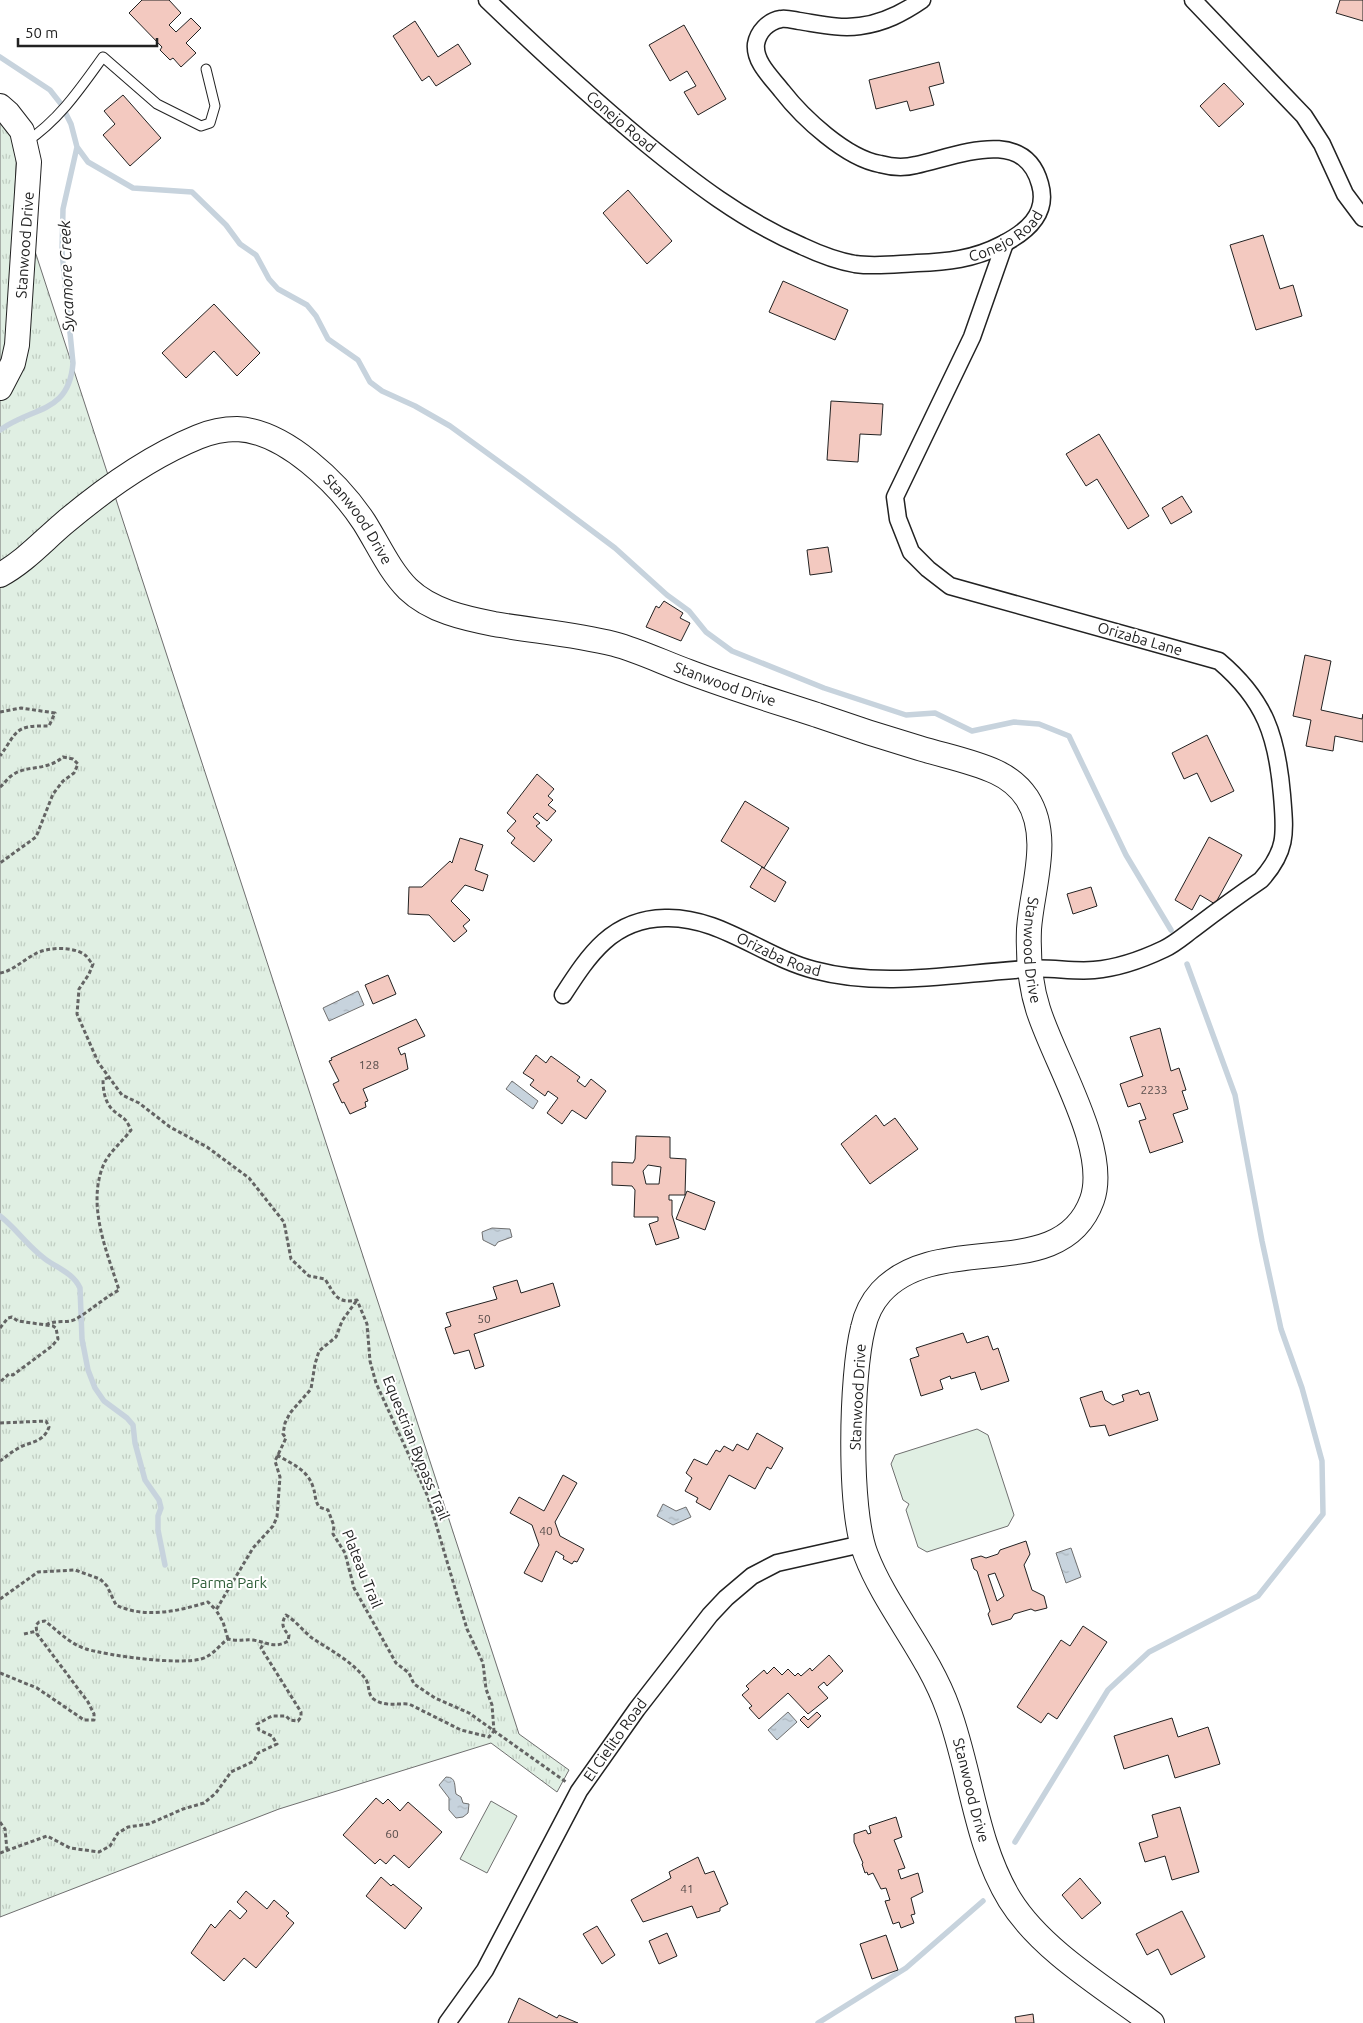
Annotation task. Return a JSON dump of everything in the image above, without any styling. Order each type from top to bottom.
[{"type":"main road","name":"Stanwood Drive","points":[[0,106],[15,121],[35,136],[29,182],[17,346],[13,363],[0,388]]},
{"type":"main road","name":"Stanwood Drive","points":[[0,575],[18,563],[65,522],[114,484],[164,453],[216,431],[239,429],[263,435],[297,454],[339,491],[365,523],[403,584],[434,606],[480,621],[587,638],[629,648],[758,696],[884,738],[969,762],[1010,779],[1030,804],[1039,840],[1030,923],[1030,969],[1041,1017],[1092,1145],[1096,1169],[1095,1189],[1088,1208],[1077,1226],[1049,1246],[1022,1252],[961,1257],[925,1265],[895,1280],[874,1301],[862,1333],[856,1395],[855,1493],[858,1525],[862,1544],[875,1575],[917,1644],[941,1691],[960,1744],[988,1852],[1013,1904],[1034,1929],[1056,1950],[1152,2023]]},
{"type":"street","name":"Conejo Road","points":[[487,0],[606,110],[699,187],[735,212],[781,237],[819,254],[854,264],[889,266],[944,262],[966,258],[987,252],[1023,234],[1033,222],[1040,209],[1042,193],[1040,180],[1031,166],[1019,155],[1005,149],[960,152],[914,166],[895,167],[876,164],[858,157],[822,131],[790,100],[760,64],[756,42],[761,32],[769,23],[782,19],[839,27],[860,26],[880,22],[903,13],[922,0]]},
{"type":"street","points":[[1193,0],[1304,116],[1322,144],[1345,194],[1363,218]]},
{"type":"street","name":"Orizaba Lane","points":[[1005,243],[972,337],[894,497],[904,538],[916,558],[950,586],[1218,661],[1251,694],[1265,716],[1274,739],[1279,759],[1285,834],[1281,851],[1273,866],[1261,880],[1166,949],[1132,962],[1093,970],[1030,969]]},
{"type":"street","name":"Orizaba Road","points":[[563,995],[588,957],[608,938],[632,925],[664,918],[690,920],[710,925],[787,961],[827,974],[867,979],[910,980],[1030,969]]},
{"type":"street","name":"El Cielito Road","points":[[447,2023],[486,1970],[579,1791],[632,1715],[696,1632],[742,1583],[777,1563],[862,1544]]},
{"type":"lane","points":[[35,136],[74,97],[103,57],[157,104],[201,126],[210,123],[216,106],[206,69]]},
{"type":"path","points":[[0,712],[21,708],[55,713],[49,726],[31,725],[14,733],[0,756]]},
{"type":"path","points":[[0,787],[12,775],[26,770],[52,766],[63,757],[73,759],[78,764],[74,773],[63,781],[53,794],[36,837],[0,863]]},
{"type":"path","points":[[0,973],[7,972],[36,953],[49,950],[69,950],[85,955],[92,964],[89,974],[79,989],[77,1014],[98,1062],[122,1095],[140,1103],[170,1127],[207,1147],[249,1178],[284,1222],[291,1259],[309,1276],[325,1279],[337,1298],[346,1302],[357,1300]]},
{"type":"path","points":[[46,1325],[53,1321],[74,1320],[104,1298],[119,1290],[101,1234],[97,1195],[104,1164],[131,1130],[126,1118],[112,1110],[105,1097],[103,1080],[109,1077]]},
{"type":"path","points":[[216,1610],[253,1548],[273,1526],[278,1517],[280,1477],[275,1461],[286,1438],[283,1434],[285,1423],[290,1412],[311,1389],[314,1364],[319,1351],[336,1337],[342,1321],[357,1300]]},
{"type":"path","name":"Equestrian Bypass Trail","points":[[357,1300],[367,1324],[370,1361],[376,1383],[428,1497],[467,1630],[483,1663],[486,1689],[492,1705],[494,1731]]},
{"type":"path","points":[[0,1328],[8,1318],[12,1317],[18,1321],[56,1328],[58,1339],[22,1370],[13,1375],[9,1374],[0,1382]]},
{"type":"path","points":[[0,1423],[46,1421],[49,1427],[46,1434],[39,1440],[16,1449],[0,1461]]},
{"type":"path","name":"Plateau Trail","points":[[277,1455],[305,1473],[314,1488],[313,1497],[319,1506],[328,1510],[334,1526],[333,1534],[345,1553],[354,1588],[396,1663],[409,1673],[414,1684],[424,1691],[469,1713],[494,1731]]},
{"type":"path","points":[[0,1599],[38,1572],[76,1570],[100,1579],[107,1586],[116,1605],[128,1610],[157,1614],[208,1602],[216,1610],[223,1622],[228,1639]]},
{"type":"path","points":[[228,1639],[240,1642],[250,1640],[275,1646],[288,1641],[289,1635],[283,1629],[282,1620],[286,1615],[329,1650],[339,1654],[366,1678],[368,1692],[373,1699],[390,1706],[399,1703],[409,1704],[477,1735],[489,1738],[494,1731],[579,1791]]},
{"type":"path","points":[[0,1673],[37,1688],[84,1720],[94,1720],[94,1714],[88,1702],[37,1631],[36,1625],[39,1622],[45,1621],[58,1633],[85,1648],[131,1657],[171,1660],[200,1659],[214,1653],[228,1639]]},
{"type":"path","points":[[24,1634],[37,1631]]},
{"type":"path","points":[[0,1852],[3,1853],[48,1836],[70,1848],[99,1852],[110,1846],[118,1834],[128,1827],[161,1820],[183,1809],[204,1803],[216,1794],[232,1772],[254,1761],[258,1753],[277,1744],[272,1736],[259,1730],[257,1724],[272,1716],[286,1716],[290,1720],[298,1721],[301,1717],[301,1712],[261,1648],[264,1643]]},
{"type":"path","points":[[0,1822],[5,1830],[7,1850]]},
{"type":"green space","name":"Parma Park","points":[[0,115],[18,124],[15,190],[519,1734],[569,1770],[557,1792],[491,1743],[279,1809],[0,1917]]},
{"type":"green space","points":[[977,1429],[988,1435],[1014,1515],[1008,1526],[927,1552],[918,1547],[906,1510],[909,1504],[903,1500],[891,1464],[895,1455]]},
{"type":"green space","points":[[491,1801],[517,1816],[487,1873],[460,1859]]},
{"type":"water","points":[[358,991],[364,1005],[329,1021],[323,1008]]},
{"type":"water","points":[[512,1081],[538,1101],[533,1109],[506,1089]]},
{"type":"water","points":[[492,1228],[510,1229],[512,1237],[498,1242],[495,1246],[483,1240],[482,1232]]},
{"type":"water","points":[[663,1504],[676,1511],[686,1507],[691,1517],[673,1525],[657,1516]]},
{"type":"water","points":[[1071,1548],[1081,1577],[1066,1583],[1056,1553]]},
{"type":"water","points":[[788,1712],[797,1722],[777,1740],[768,1730]]},
{"type":"water","points":[[446,1777],[450,1777],[453,1780],[456,1794],[461,1797],[463,1803],[469,1804],[468,1813],[463,1817],[456,1818],[449,1810],[449,1798],[439,1785]]},
{"type":"building","points":[[142,0],[169,0],[181,13],[169,25],[176,32],[191,18],[201,28],[186,43],[196,53],[181,67],[173,58],[170,60],[160,50],[162,47],[129,13]]},
{"type":"building","points":[[1340,0],[1363,0],[1363,21],[1336,13]]},
{"type":"building","points":[[415,21],[438,57],[458,44],[471,64],[436,86],[429,76],[422,81],[393,36]]},
{"type":"building","points":[[684,25],[726,99],[698,115],[684,92],[696,86],[687,71],[670,81],[649,45]]},
{"type":"building","points":[[939,62],[944,83],[929,87],[934,105],[910,111],[907,101],[876,109],[869,80]]},
{"type":"building","points":[[1224,83],[1244,104],[1219,127],[1200,106]]},
{"type":"building","points":[[123,95],[161,138],[130,166],[103,135],[115,124],[104,111]]},
{"type":"building","points":[[628,190],[672,241],[647,264],[603,213]]},
{"type":"building","points":[[1263,235],[1280,289],[1293,285],[1302,316],[1256,330],[1230,245]]},
{"type":"building","points":[[783,281],[848,310],[835,340],[769,312]]},
{"type":"building","points":[[214,304],[260,353],[237,376],[214,351],[186,378],[162,353]]},
{"type":"building","points":[[831,401],[883,404],[881,435],[860,434],[858,462],[827,460]]},
{"type":"building","points":[[1099,434],[1149,516],[1128,529],[1097,479],[1086,486],[1066,454]]},
{"type":"building","points":[[1182,496],[1192,512],[1171,524],[1162,508]]},
{"type":"building","points":[[828,547],[832,572],[810,575],[807,550]]},
{"type":"building","points":[[664,601],[683,613],[680,618],[690,623],[681,641],[646,627],[656,606],[659,608]]},
{"type":"building","points":[[1305,655],[1331,661],[1321,710],[1362,719],[1363,714],[1363,742],[1335,736],[1333,751],[1306,746],[1311,720],[1293,716]]},
{"type":"building","points":[[1207,735],[1234,791],[1211,802],[1197,773],[1184,779],[1172,753]]},
{"type":"building","points":[[537,774],[554,789],[548,796],[553,800],[548,805],[556,811],[547,821],[537,813],[533,817],[540,823],[536,826],[552,840],[534,862],[511,843],[515,838],[507,831],[516,821],[507,813]]},
{"type":"building","points":[[745,801],[789,828],[764,868],[721,841]]},
{"type":"building","points":[[1209,837],[1242,855],[1215,904],[1200,895],[1192,910],[1175,900]]},
{"type":"building","points":[[460,838],[483,845],[475,870],[488,875],[483,891],[465,885],[451,901],[470,920],[463,926],[467,931],[454,942],[429,915],[408,914],[409,887],[422,887],[450,861],[452,863]]},
{"type":"building","points":[[762,867],[786,882],[775,902],[750,887]]},
{"type":"building","points":[[1091,887],[1097,906],[1073,914],[1067,894]]},
{"type":"building","points":[[388,975],[396,994],[373,1004],[365,985]]},
{"type":"building","points":[[416,1019],[425,1036],[398,1048],[401,1055],[405,1053],[408,1069],[363,1089],[368,1101],[365,1102],[366,1107],[350,1114],[344,1102],[342,1103],[333,1084],[339,1081],[329,1061],[332,1060],[331,1058]]},
{"type":"building","points":[[1160,1028],[1171,1071],[1179,1068],[1186,1090],[1182,1091],[1188,1109],[1173,1114],[1183,1142],[1150,1153],[1139,1121],[1146,1119],[1140,1103],[1128,1107],[1120,1084],[1143,1076],[1130,1037]]},
{"type":"building","points":[[536,1055],[546,1063],[551,1056],[580,1077],[577,1081],[585,1087],[591,1079],[606,1091],[586,1119],[572,1110],[562,1124],[547,1113],[558,1098],[548,1091],[545,1096],[530,1085],[534,1080],[523,1073]]},
{"type":"building","points":[[876,1115],[884,1126],[895,1118],[918,1149],[870,1184],[841,1144]]},
{"type":"building","points":[[636,1136],[670,1137],[670,1158],[686,1159],[685,1195],[669,1195],[669,1200],[672,1200],[672,1215],[679,1238],[656,1245],[649,1224],[658,1221],[658,1217],[634,1217],[635,1190],[632,1186],[612,1185],[612,1162],[633,1163],[635,1159]],"holes":[[[648,1165],[661,1167],[659,1184],[646,1184],[643,1171]]]},
{"type":"building","points":[[687,1191],[715,1202],[705,1230],[676,1219]]},
{"type":"building","points":[[517,1280],[521,1293],[553,1283],[560,1306],[474,1334],[484,1366],[475,1369],[469,1350],[454,1354],[445,1328],[451,1326],[446,1313],[497,1299],[493,1287]]},
{"type":"building","points":[[963,1333],[967,1343],[988,1336],[993,1350],[998,1348],[1009,1381],[981,1390],[975,1372],[951,1379],[950,1376],[940,1380],[943,1389],[921,1396],[910,1359],[919,1356],[916,1348]]},
{"type":"building","points":[[1138,1390],[1140,1395],[1149,1392],[1158,1420],[1109,1436],[1105,1425],[1090,1427],[1080,1398],[1102,1391],[1105,1400],[1113,1405],[1124,1401],[1122,1395]]},
{"type":"building","points":[[757,1433],[783,1448],[771,1469],[767,1467],[755,1489],[729,1475],[710,1510],[696,1502],[698,1498],[685,1491],[692,1478],[686,1473],[694,1459],[707,1465],[716,1450],[720,1452],[724,1446],[733,1451],[737,1444],[748,1450]]},
{"type":"building","points":[[563,1475],[577,1483],[555,1522],[560,1536],[584,1549],[577,1562],[574,1561],[572,1564],[563,1559],[564,1556],[556,1551],[542,1582],[524,1573],[539,1545],[532,1525],[510,1513],[519,1497],[544,1511]]},
{"type":"building","points":[[1026,1541],[1030,1554],[1024,1565],[1032,1590],[1044,1596],[1047,1608],[1035,1611],[1031,1609],[1014,1614],[1011,1619],[992,1625],[988,1614],[990,1611],[977,1571],[974,1569],[971,1559],[981,1556],[986,1558],[998,1554],[1000,1550]],"holes":[[[995,1573],[1004,1596],[997,1601],[988,1575]]]},
{"type":"building","points":[[1083,1626],[1107,1642],[1057,1719],[1048,1713],[1041,1723],[1017,1707],[1061,1640],[1070,1646]]},
{"type":"building","points":[[829,1655],[843,1671],[827,1686],[824,1682],[818,1687],[828,1698],[808,1714],[788,1693],[759,1719],[749,1708],[752,1706],[742,1695],[749,1689],[746,1686],[764,1670],[767,1674],[774,1667],[782,1675],[788,1669],[795,1676],[798,1673],[801,1676],[810,1668],[812,1671]]},
{"type":"building","points":[[817,1712],[821,1716],[808,1728],[800,1720],[804,1716],[808,1720]]},
{"type":"building","points":[[1172,1718],[1178,1737],[1208,1727],[1220,1764],[1175,1778],[1168,1755],[1124,1769],[1114,1736]]},
{"type":"building","points":[[376,1798],[383,1804],[388,1799],[400,1811],[408,1802],[442,1832],[409,1868],[394,1855],[386,1864],[380,1859],[375,1864],[343,1835]]},
{"type":"building","points":[[1180,1807],[1199,1872],[1172,1880],[1165,1856],[1145,1862],[1139,1843],[1158,1837],[1152,1815]]},
{"type":"building","points":[[896,1817],[902,1837],[894,1840],[905,1868],[898,1870],[901,1879],[918,1873],[923,1892],[911,1898],[915,1914],[911,1915],[914,1923],[901,1928],[899,1922],[893,1924],[885,1901],[890,1900],[886,1888],[881,1889],[873,1873],[868,1875],[867,1872],[865,1873],[854,1842],[854,1834],[866,1830],[868,1834],[871,1833],[869,1826]]},
{"type":"building","points":[[698,1857],[705,1874],[714,1871],[728,1904],[720,1908],[720,1911],[697,1918],[692,1906],[643,1922],[631,1900],[671,1878],[669,1872]]},
{"type":"building","points":[[381,1877],[391,1886],[393,1884],[422,1908],[405,1929],[366,1896]]},
{"type":"building","points":[[1080,1878],[1101,1903],[1082,1919],[1062,1895]]},
{"type":"building","points":[[246,1891],[267,1909],[274,1900],[289,1913],[286,1916],[294,1923],[256,1968],[244,1958],[224,1981],[191,1953],[211,1924],[215,1928],[230,1910],[240,1919],[247,1911],[237,1902]]},
{"type":"building","points":[[1182,1911],[1205,1957],[1171,1975],[1158,1949],[1147,1955],[1136,1934]]},
{"type":"building","points":[[597,1926],[615,1955],[602,1964],[583,1934]]},
{"type":"building","points":[[667,1933],[677,1956],[659,1964],[649,1941]]},
{"type":"building","points":[[886,1935],[898,1970],[872,1979],[860,1944]]},
{"type":"building","points":[[519,1998],[557,2018],[559,2015],[578,2023],[508,2023]]},
{"type":"building","points":[[1033,2014],[1034,2023],[1016,2023],[1015,2017]]},
{"type":"waterway","name":"Sycamore Creek","points":[[0,57],[50,90],[61,104],[71,124],[77,147],[63,209],[62,252],[73,363],[70,380],[65,392],[57,400],[47,407],[12,422],[0,430]]},
{"type":"waterway","points":[[77,147],[88,162],[133,188],[192,192],[226,225],[240,244],[256,255],[269,279],[278,289],[307,305],[316,316],[328,339],[358,360],[370,382],[382,391],[415,406],[450,426],[523,479],[615,548],[667,595],[689,611],[706,632],[732,651],[824,688],[906,715],[935,713],[972,731],[1014,722],[1039,724],[1069,736],[1126,855],[1171,930]]},
{"type":"waterway","points":[[1015,1842],[1108,1690],[1149,1652],[1258,1596],[1323,1514],[1322,1461],[1302,1388],[1281,1329],[1262,1241],[1235,1095],[1187,964]]},
{"type":"waterway","points":[[0,1216],[37,1253],[71,1276],[80,1288],[82,1339],[88,1370],[95,1388],[104,1401],[127,1418],[133,1425],[135,1443],[145,1480],[159,1500],[161,1508],[158,1516],[158,1530],[165,1565]]},
{"type":"waterway","points":[[818,2023],[906,1968],[983,1901]]}]
